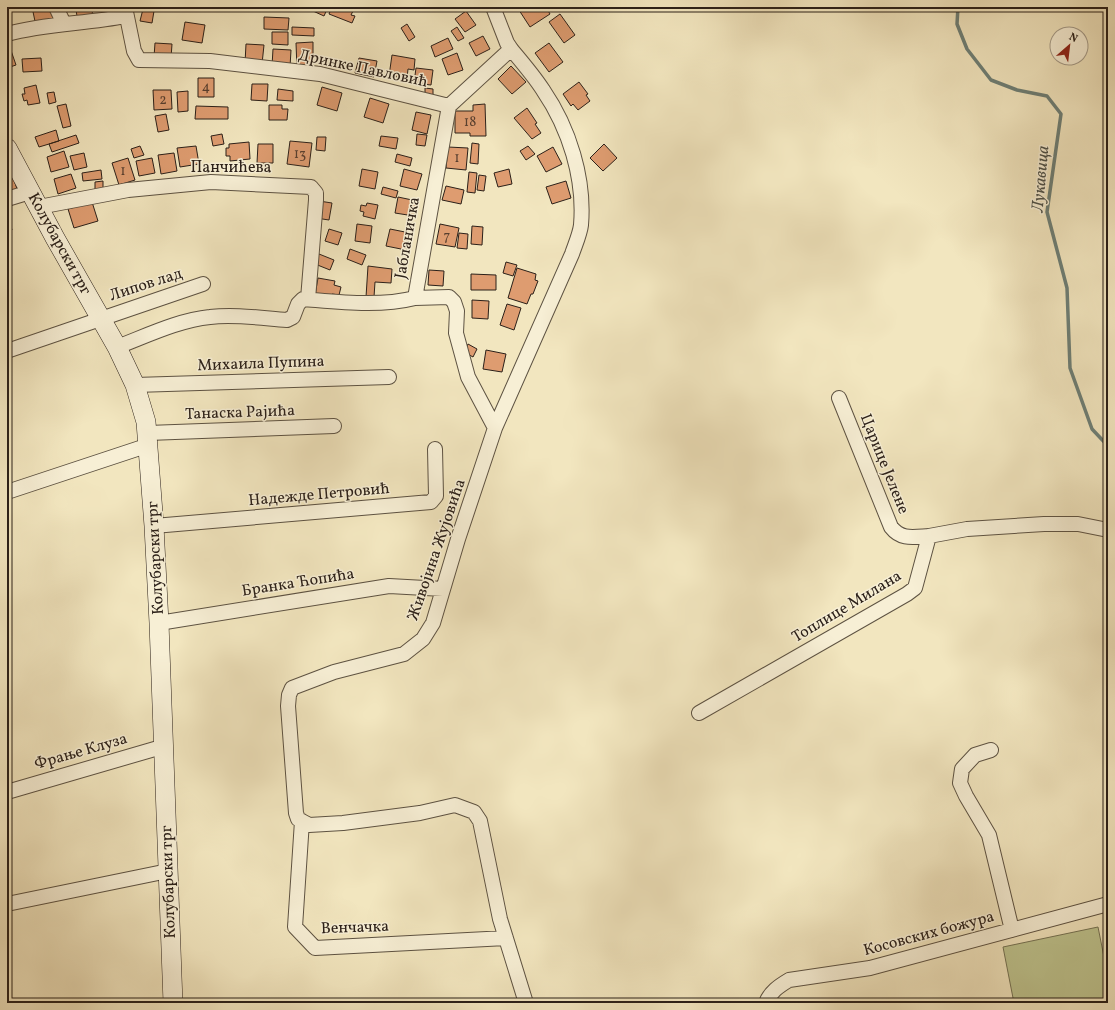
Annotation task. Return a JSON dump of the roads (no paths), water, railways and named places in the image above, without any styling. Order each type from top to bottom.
[{"type":"street","points":[[56,7],[64,24]]},
{"type":"street","points":[[448,106],[511,49],[507,43],[493,7]]},
{"type":"street","name":"Дринке Павловић","points":[[7,34],[32,27],[96,22],[126,11],[134,51],[139,60],[210,62],[320,74],[448,106]]},
{"type":"street","name":"Живојина Жујовића","points":[[302,821],[298,819],[296,814],[288,695],[292,688],[334,672],[404,654],[424,639],[433,623],[458,539],[495,428],[553,300],[572,254],[581,226],[582,200],[578,172],[570,143],[557,113],[543,89],[511,49]]},
{"type":"street","name":"Јабланичка","points":[[448,106],[415,298],[449,297],[454,302],[457,311],[456,333],[468,377],[495,428]]},
{"type":"street","name":"Колубарски трг","points":[[7,148],[34,200],[117,347],[135,385],[144,412],[149,439],[159,623],[165,746],[173,1003]]},
{"type":"street","name":"Панчићева","points":[[34,200],[211,182],[310,187],[316,193],[316,200],[308,299]]},
{"type":"street","points":[[7,199],[34,200]]},
{"type":"street","name":"Липов лад","points":[[7,351],[203,284]]},
{"type":"street","points":[[117,347],[188,322],[209,317],[231,316],[287,320],[293,317],[298,304],[303,299],[372,303],[396,302],[415,298]]},
{"type":"street","name":"Михаила Пупина","points":[[135,385],[389,376]]},
{"type":"street","name":"Царице Јелене","points":[[839,398],[891,527],[896,534],[903,537],[929,536]]},
{"type":"street","name":"Танаска Рајића","points":[[7,492],[149,439],[334,426]]},
{"type":"street","name":"Надежде Петровић","points":[[154,526],[431,502],[436,496],[435,449]]},
{"type":"street","points":[[929,536],[967,529],[1044,524],[1078,524],[1108,530]]},
{"type":"street","name":"Топлице Милана","points":[[699,713],[915,588],[929,536]]},
{"type":"street","name":"Бранка Ћопића","points":[[159,623],[389,586],[443,589]]},
{"type":"street","name":"Фрање Клуза","points":[[7,792],[165,746]]},
{"type":"street","points":[[991,750],[975,755],[962,769],[960,783],[989,835],[1012,930]]},
{"type":"street","points":[[302,821],[308,824],[343,823],[420,813],[455,805],[474,812],[480,821],[500,919],[526,1003]]},
{"type":"street","name":"Венчачка","points":[[302,821],[295,927],[315,948],[506,938]]},
{"type":"street","points":[[7,904],[168,871]]},
{"type":"street","name":"Косовских божура","points":[[766,1003],[768,997],[778,986],[789,980],[870,968],[1108,904]]},
{"type":"waterway","name":"Лукавица","points":[[958,7],[957,24],[967,49],[991,80],[1017,90],[1047,96],[1061,114],[1047,212],[1067,288],[1070,368],[1092,429],[1108,446]]}]
